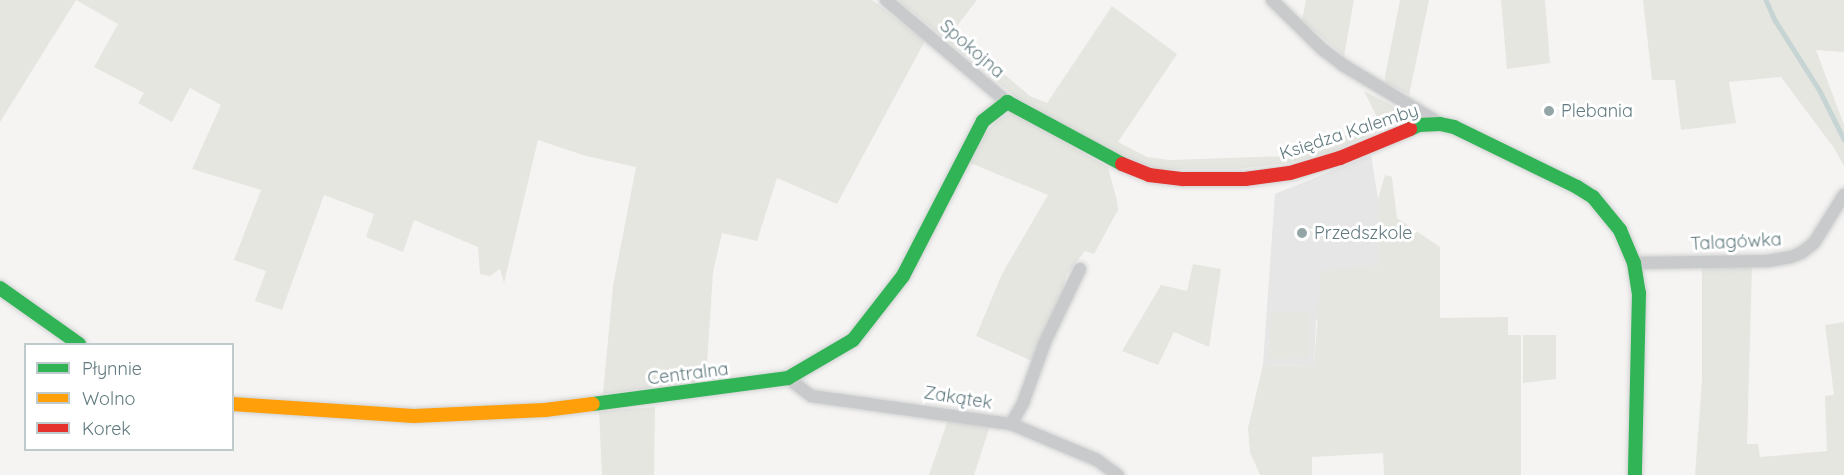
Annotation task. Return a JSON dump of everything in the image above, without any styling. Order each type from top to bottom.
[{"type":"street","name":"Spokojna","points":[[886,0],[1007,102]]},
{"type":"street","points":[[1272,0],[1322,49],[1343,65],[1440,124]]},
{"type":"street","name":"Księdza Kalemby","points":[[1007,102],[1111,160],[1149,175],[1183,179],[1245,179],[1290,173],[1340,158],[1419,125],[1440,124],[1454,127],[1593,197],[1620,230],[1634,263],[1639,293],[1635,475]]},
{"type":"street","name":"Centralna","points":[[234,404],[414,416],[544,410],[788,378],[853,340],[903,276],[983,121],[1007,102]]},
{"type":"street","name":"Talagówka","points":[[1634,263],[1768,261],[1791,257],[1814,243],[1844,195]]},
{"type":"street","points":[[1011,424],[1023,403],[1045,342],[1080,269]]},
{"type":"street","points":[[0,288],[76,343]]},
{"type":"street","name":"Zakątek","points":[[788,378],[811,396],[1011,424],[1097,460],[1118,475]]},
{"type":"shaded area","points":[[0,0],[76,0],[0,122]]},
{"type":"shaded area","points":[[76,0],[872,0],[925,41],[837,204],[777,178],[757,241],[722,233],[713,272],[706,381],[603,394],[613,286],[636,167],[586,156],[538,140],[504,283],[500,269],[490,276],[480,274],[478,247],[414,220],[403,252],[366,237],[374,214],[324,195],[282,310],[255,301],[266,271],[234,260],[261,190],[192,169],[221,105],[190,88],[172,122],[138,103],[144,93],[94,67],[118,24]]},
{"type":"shaded area","points":[[898,0],[977,0],[953,31],[1030,96],[1047,103],[1112,6],[1177,54],[1118,142],[1147,157],[1170,160],[1289,156],[1380,123],[1364,91],[1395,107],[1394,124],[1334,151],[1289,163],[1238,169],[1155,169],[1106,149],[1017,98]]},
{"type":"shaded area","points":[[1306,0],[1354,0],[1344,56],[1302,20]]},
{"type":"shaded area","points":[[1400,0],[1429,0],[1409,95],[1386,83],[1385,76]]},
{"type":"shaded area","points":[[1501,0],[1545,0],[1550,63],[1507,69]]},
{"type":"shaded area","points":[[1643,0],[1844,0],[1844,52],[1816,50],[1844,125],[1844,166],[1834,148],[1781,77],[1729,82],[1736,123],[1681,130],[1675,80],[1652,80]]},
{"type":"shaded area","points":[[1012,112],[1108,167],[1118,210],[1094,254],[1085,251],[1066,275],[1063,292],[1032,361],[976,336],[1002,274],[1048,195],[968,162],[980,139],[999,119]]},
{"type":"shaded area","points":[[1371,155],[1378,199],[1379,266],[1316,320],[1314,366],[1263,365],[1275,194]]},
{"type":"shaded area","points":[[1385,175],[1392,177],[1397,218],[1440,247],[1440,318],[1508,317],[1508,335],[1521,335],[1521,475],[1384,475],[1383,453],[1312,457],[1312,475],[1260,475],[1250,452],[1248,428],[1263,365],[1314,366],[1321,271],[1379,266],[1378,199]]},
{"type":"shaded area","points":[[1193,264],[1221,269],[1209,347],[1174,332],[1158,365],[1122,351],[1161,285],[1187,291]]},
{"type":"shaded area","points":[[1702,266],[1752,266],[1747,444],[1758,444],[1760,457],[1827,451],[1825,396],[1834,395],[1825,325],[1844,322],[1844,475],[1695,475],[1702,381]]},
{"type":"shaded area","points":[[1272,311],[1310,313],[1308,358],[1269,359]]},
{"type":"shaded area","points":[[1523,335],[1556,335],[1556,379],[1523,383]]},
{"type":"shaded area","points":[[655,407],[654,475],[602,475],[599,411]]},
{"type":"shaded area","points":[[948,420],[990,426],[974,475],[929,475]]},
{"type":"waterway","points":[[1766,0],[1775,20],[1820,91],[1844,139]]},
{"type":"traffic: fast","points":[[593,404],[788,378],[853,340],[903,276],[983,121],[1007,102],[1122,164]]},
{"type":"traffic: fast","points":[[1410,129],[1419,125],[1440,124],[1454,127],[1577,187],[1593,197],[1620,230],[1634,263],[1639,293],[1635,475]]},
{"type":"traffic: fast","points":[[0,288],[78,343]]},
{"type":"traffic: slow","points":[[234,404],[414,416],[545,410],[593,404]]},
{"type":"traffic: jam","points":[[1122,164],[1149,175],[1183,179],[1245,179],[1290,173],[1340,158],[1410,129]]},
{"type":"place","name":"Plebania","points":[[1549,111]]},
{"type":"place","name":"Przedszkole","points":[[1302,233]]}]
